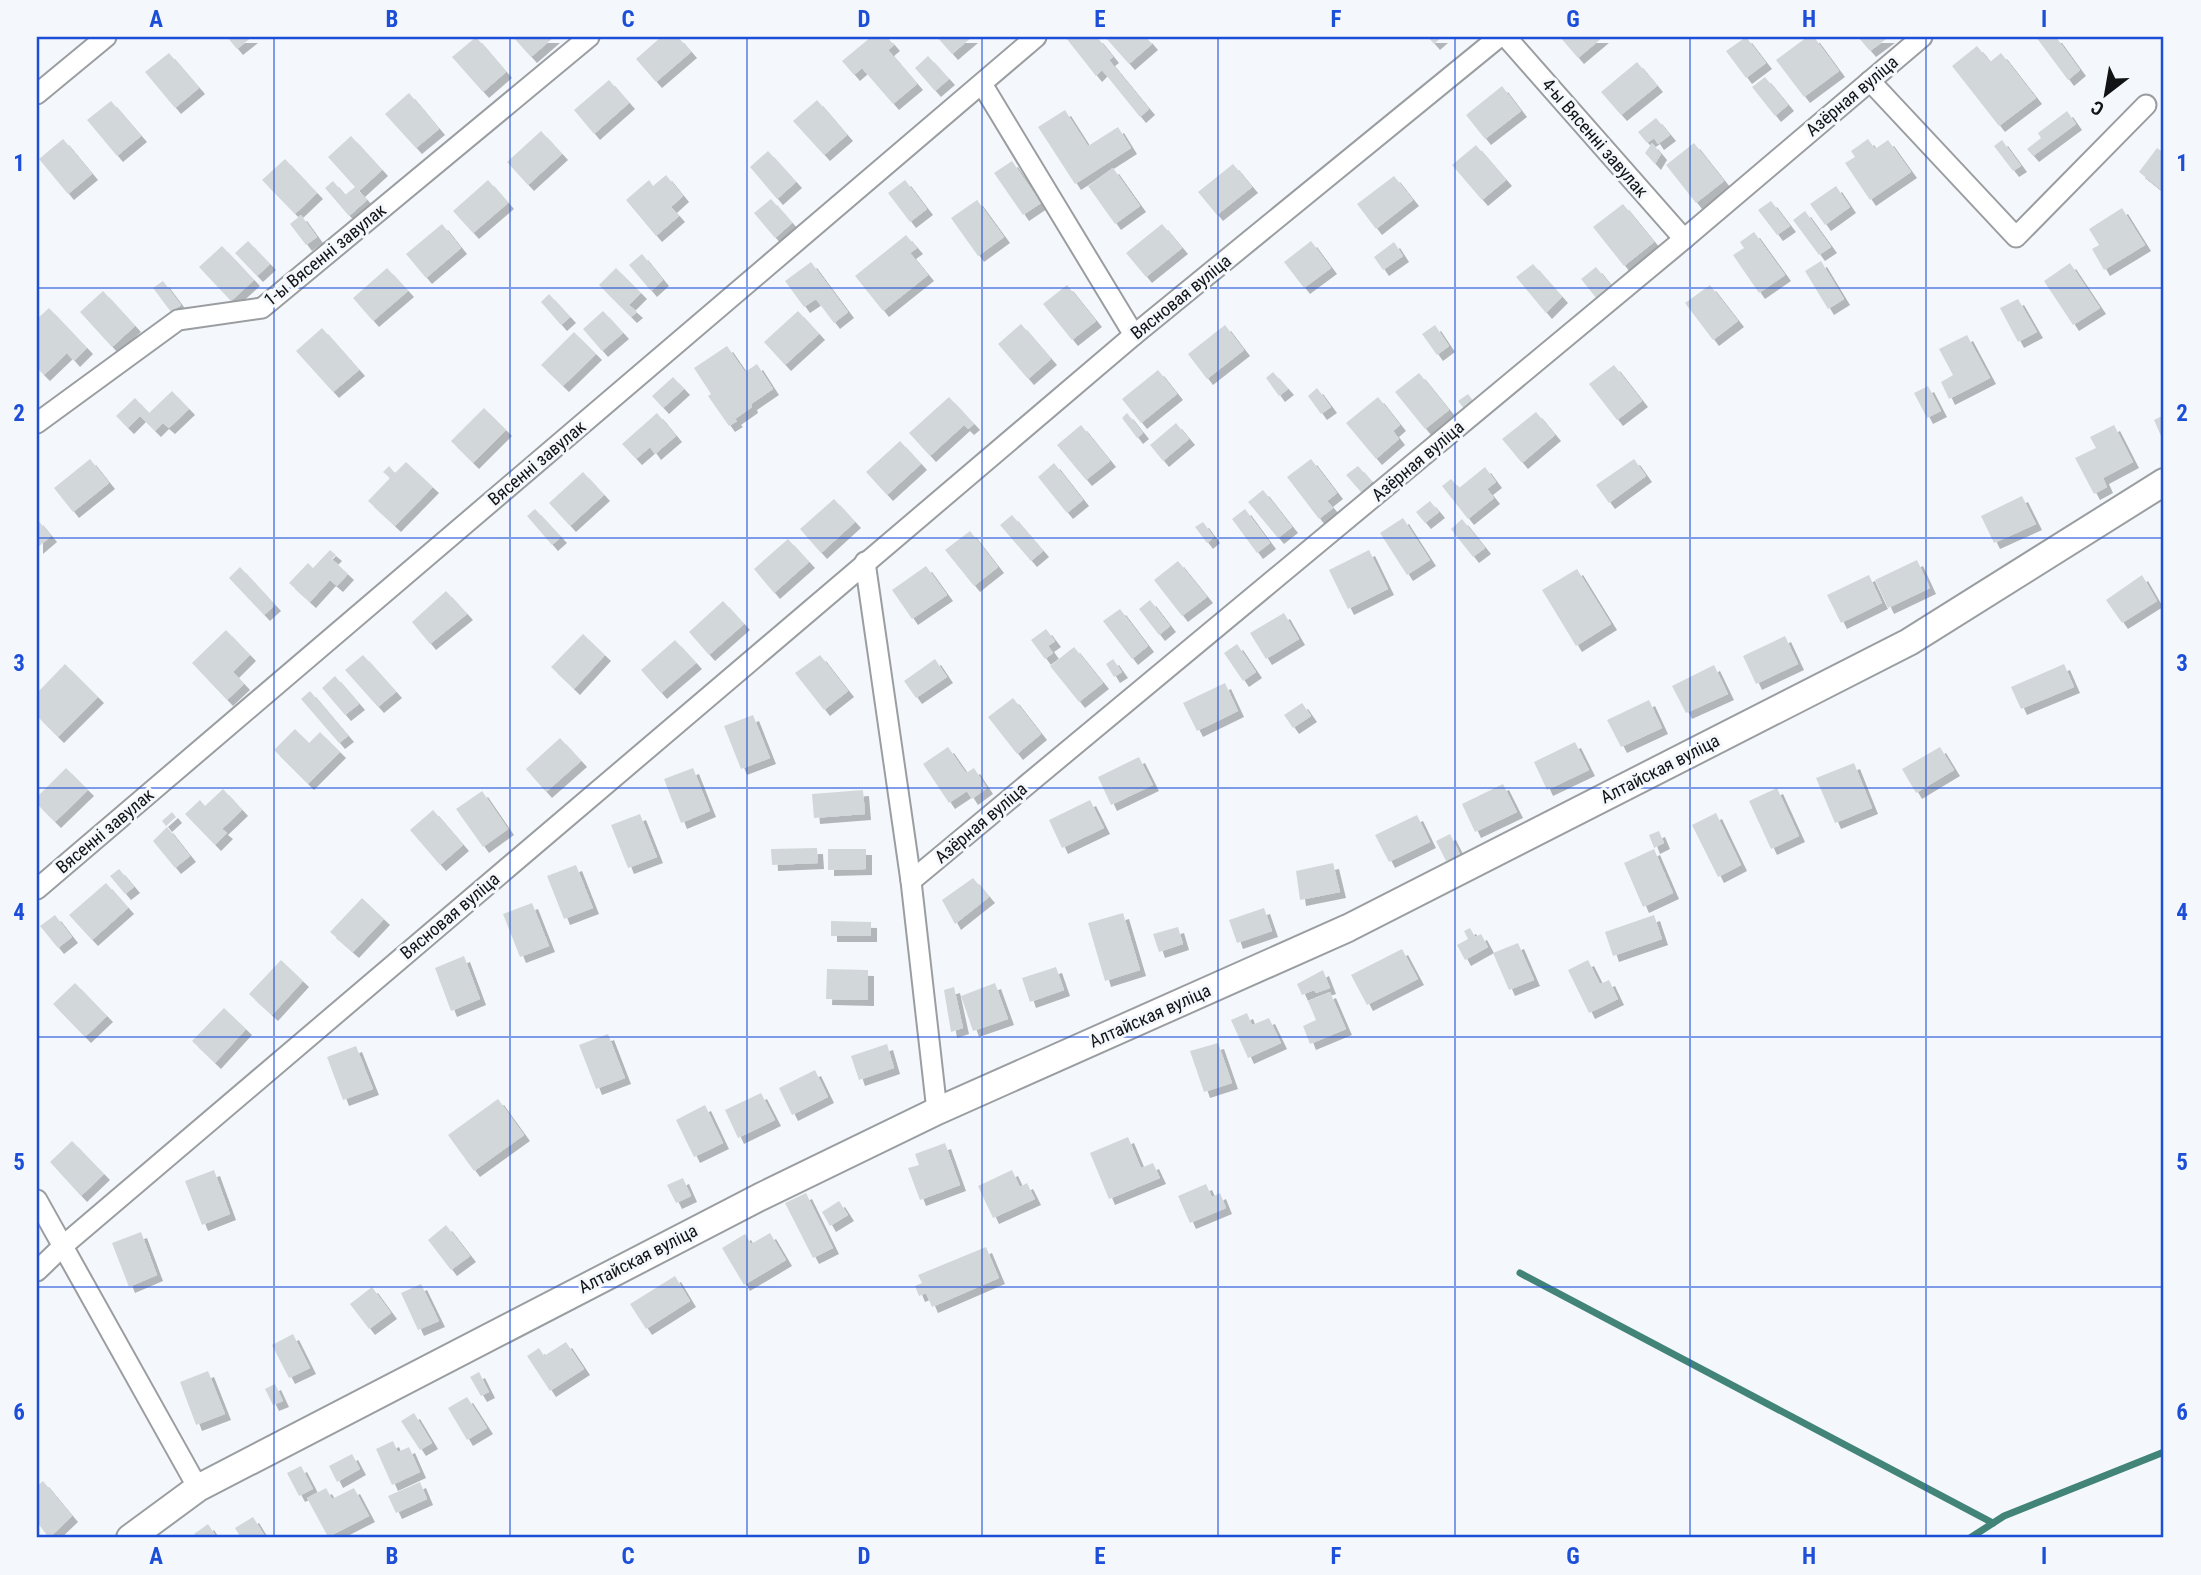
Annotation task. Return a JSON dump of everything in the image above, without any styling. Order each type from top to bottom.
[{"type":"main road","name":"Алтайская вуліца","points":[[130,1538],[198,1488],[760,1197],[937,1111],[1348,928],[1909,642],[2164,482]]},
{"type":"street","points":[[37,94],[106,37]]},
{"type":"street","name":"1-ы Вясенні завулак","points":[[37,423],[178,320],[262,308],[589,37]]},
{"type":"street","name":"Вясенні завулак","points":[[37,889],[1036,37]]},
{"type":"street","name":"Вясновая вуліца","points":[[37,1271],[64,1245],[1134,335],[1499,37]]},
{"type":"street","name":"4-ы Вясенні завулак","points":[[1506,37],[1684,239]]},
{"type":"street","name":"Азёрная вуліца","points":[[911,881],[1684,239],[1922,37]]},
{"type":"street","points":[[1870,81],[2016,237],[2146,105]]},
{"type":"street","points":[[982,84],[1134,335]]},
{"type":"street","points":[[866,562],[911,881],[937,1111]]},
{"type":"street","points":[[37,1200],[198,1488]]},
{"type":"building","points":[[227,37],[252,37],[237,49]]},
{"type":"building","points":[[476,37],[506,72],[483,92],[452,57]]},
{"type":"building","points":[[513,37],[554,37],[531,57]]},
{"type":"building","points":[[661,37],[678,37],[691,52],[656,82],[636,59]]},
{"type":"building","points":[[871,37],[887,37],[894,45],[888,50],[917,84],[893,104],[862,68],[854,75],[842,61]]},
{"type":"building","points":[[937,37],[972,37],[952,54]]},
{"type":"building","points":[[1097,37],[1113,57],[1109,60],[1149,109],[1140,117],[1102,70],[1096,76],[1066,38]]},
{"type":"building","points":[[1105,37],[1146,37],[1152,44],[1129,64]]},
{"type":"building","points":[[1428,37],[1442,37],[1434,44]]},
{"type":"building","points":[[1560,37],[1603,37],[1578,58]]},
{"type":"building","points":[[1746,37],[1766,63],[1746,78],[1726,51]]},
{"type":"building","points":[[1807,37],[1814,37],[1839,71],[1804,97],[1776,60]]},
{"type":"building","points":[[1858,37],[1889,37],[1870,51]]},
{"type":"building","points":[[2036,37],[2056,37],[2080,70],[2068,80]]},
{"type":"building","points":[[1977,46],[1990,62],[2001,53],[2036,98],[1999,126],[1952,66]]},
{"type":"building","points":[[169,53],[199,88],[175,108],[145,72]]},
{"type":"building","points":[[928,56],[949,79],[935,91],[915,68]]},
{"type":"building","points":[[1637,62],[1657,86],[1621,115],[1601,92]]},
{"type":"building","points":[[1765,77],[1788,105],[1775,116],[1752,87]]},
{"type":"building","points":[[609,80],[629,103],[594,134],[574,110]]},
{"type":"building","points":[[1502,86],[1521,111],[1485,139],[1466,115]]},
{"type":"building","points":[[409,93],[439,129],[416,148],[385,114]]},
{"type":"building","points":[[817,100],[847,135],[824,155],[793,121]]},
{"type":"building","points":[[111,101],[141,136],[117,156],[87,120]]},
{"type":"building","points":[[1065,110],[1088,146],[1118,127],[1131,148],[1075,184],[1038,127]]},
{"type":"building","points":[[2067,111],[2076,124],[2033,156],[2027,149],[2041,138],[2038,133]]},
{"type":"building","points":[[1656,118],[1670,135],[1658,144],[1654,138],[1647,143],[1638,132]]},
{"type":"building","points":[[541,131],[562,154],[528,185],[507,162]]},
{"type":"building","points":[[351,136],[382,170],[359,191],[367,200],[349,216],[325,188],[333,181],[345,195],[355,187],[328,157]]},
{"type":"building","points":[[63,139],[92,174],[68,194],[39,159]]},
{"type":"building","points":[[1868,139],[1875,149],[1888,140],[1911,172],[1870,200],[1845,163],[1855,157],[1851,151]]},
{"type":"building","points":[[2002,140],[2021,166],[2013,171],[1994,146]]},
{"type":"building","points":[[1652,143],[1661,154],[1655,164],[1645,153]]},
{"type":"building","points":[[1694,143],[1724,181],[1696,203],[1666,165]]},
{"type":"building","points":[[1476,145],[1506,180],[1482,200],[1452,165]]},
{"type":"building","points":[[2157,148],[2164,153],[2164,192],[2139,172]]},
{"type":"building","points":[[768,151],[796,182],[777,199],[750,167]]},
{"type":"building","points":[[285,159],[317,193],[295,214],[262,180]]},
{"type":"building","points":[[1012,161],[1041,203],[1023,215],[994,173]]},
{"type":"building","points":[[1233,164],[1252,187],[1217,215],[1198,192]]},
{"type":"building","points":[[1113,168],[1140,206],[1115,224],[1088,186]]},
{"type":"building","points":[[666,175],[683,196],[671,207],[679,216],[656,236],[626,200],[649,180],[653,186]]},
{"type":"building","points":[[1394,176],[1413,200],[1376,229],[1357,204]]},
{"type":"building","points":[[488,180],[508,203],[473,233],[453,211]]},
{"type":"building","points":[[905,180],[927,209],[910,222],[888,193]]},
{"type":"building","points":[[1836,186],[1850,207],[1825,225],[1810,204]]},
{"type":"building","points":[[771,199],[792,223],[775,238],[754,213]]},
{"type":"building","points":[[977,200],[1004,237],[978,256],[951,218]]},
{"type":"building","points":[[1771,201],[1790,226],[1777,235],[1758,210]]},
{"type":"building","points":[[1623,204],[1654,242],[1624,266],[1593,227]]},
{"type":"building","points":[[2122,208],[2145,245],[2104,270],[2092,249],[2099,245],[2089,229]]},
{"type":"building","points":[[1805,211],[1831,247],[1819,255],[1793,220]]},
{"type":"building","points":[[301,215],[317,237],[306,245],[290,224]]},
{"type":"building","points":[[442,224],[461,248],[426,278],[406,254]]},
{"type":"building","points":[[1162,224],[1182,248],[1146,277],[1126,253]]},
{"type":"building","points":[[1754,232],[1785,275],[1759,293],[1733,255],[1744,248],[1740,242]]},
{"type":"building","points":[[906,235],[917,248],[910,253],[928,275],[883,311],[855,276]]},
{"type":"building","points":[[248,241],[270,264],[257,276],[235,253]]},
{"type":"building","points":[[1311,241],[1331,268],[1304,288],[1284,262]]},
{"type":"building","points":[[1394,242],[1403,256],[1383,270],[1374,257]]},
{"type":"building","points":[[222,246],[254,280],[231,301],[199,267]]},
{"type":"building","points":[[642,254],[663,280],[651,291],[629,265]]},
{"type":"building","points":[[1821,261],[1844,299],[1828,309],[1805,271]]},
{"type":"building","points":[[811,262],[848,312],[834,323],[816,299],[804,307],[785,281]]},
{"type":"building","points":[[2070,263],[2100,308],[2073,325],[2044,281]]},
{"type":"building","points":[[1533,264],[1562,297],[1546,313],[1516,277]]},
{"type":"building","points":[[1596,267],[1612,287],[1597,299],[1581,279]]},
{"type":"building","points":[[387,268],[408,291],[373,321],[353,298]]},
{"type":"building","points":[[616,268],[641,293],[629,305],[637,312],[631,317],[599,285]]},
{"type":"building","points":[[163,281],[181,305],[171,312],[153,288]]},
{"type":"building","points":[[1067,285],[1096,321],[1072,340],[1043,304]]},
{"type":"building","points":[[1710,285],[1738,321],[1713,340],[1685,303]]},
{"type":"building","points":[[103,291],[135,326],[112,347],[80,312]]},
{"type":"building","points":[[549,294],[570,317],[561,325],[541,302]]},
{"type":"building","points":[[2018,299],[2037,332],[2018,342],[2000,308]]},
{"type":"building","points":[[49,308],[87,348],[74,361],[67,353],[44,375],[37,368],[37,319]]},
{"type":"building","points":[[603,311],[623,333],[602,351],[583,329]]},
{"type":"building","points":[[798,311],[819,334],[785,365],[764,342]]},
{"type":"building","points":[[1021,324],[1051,359],[1028,379],[998,344]]},
{"type":"building","points":[[1225,325],[1244,350],[1207,379],[1188,354]]},
{"type":"building","points":[[1435,325],[1449,346],[1437,355],[1422,334]]},
{"type":"building","points":[[322,328],[359,370],[333,392],[296,351]]},
{"type":"building","points":[[574,332],[596,354],[563,386],[541,365]]},
{"type":"building","points":[[1967,335],[1990,378],[1949,399],[1941,382],[1953,375],[1939,349]]},
{"type":"building","points":[[727,346],[745,372],[757,364],[773,389],[751,404],[752,407],[729,426],[708,396],[711,394],[694,368]]},
{"type":"building","points":[[1614,365],[1642,401],[1617,420],[1589,384]]},
{"type":"building","points":[[1158,370],[1177,394],[1141,423],[1122,399]]},
{"type":"building","points":[[1273,372],[1288,389],[1279,396],[1266,378]]},
{"type":"building","points":[[1419,373],[1449,410],[1425,429],[1395,392]]},
{"type":"building","points":[[673,377],[684,389],[663,408],[652,396]]},
{"type":"building","points":[[1928,386],[1941,411],[1927,418],[1914,393]]},
{"type":"building","points":[[1317,388],[1331,407],[1321,414],[1308,396]]},
{"type":"building","points":[[172,391],[189,409],[169,428],[163,423],[155,431],[140,416],[128,428],[116,416],[135,398],[149,413]]},
{"type":"building","points":[[1468,394],[1474,402],[1465,410],[1458,401]]},
{"type":"building","points":[[949,397],[974,424],[968,429],[964,425],[930,456],[909,433]]},
{"type":"building","points":[[1378,397],[1400,425],[1393,431],[1399,439],[1376,459],[1346,423]]},
{"type":"building","points":[[484,408],[506,430],[473,463],[451,441]]},
{"type":"building","points":[[1536,412],[1555,435],[1522,463],[1502,439]]},
{"type":"building","points":[[657,413],[676,436],[655,454],[650,447],[636,459],[622,444]]},
{"type":"building","points":[[1127,413],[1143,433],[1137,438],[1122,418]]},
{"type":"building","points":[[2164,415],[2164,443],[2154,420]]},
{"type":"building","points":[[1176,423],[1189,439],[1163,461],[1150,445]]},
{"type":"building","points":[[1081,425],[1110,461],[1086,480],[1057,445]]},
{"type":"building","points":[[2114,425],[2133,462],[2103,478],[2107,487],[2094,494],[2075,458],[2096,448],[2090,437]]},
{"type":"building","points":[[900,441],[921,464],[887,495],[866,472]]},
{"type":"building","points":[[90,459],[109,483],[73,512],[54,488]]},
{"type":"building","points":[[1311,459],[1337,493],[1327,501],[1333,508],[1319,519],[1287,477]]},
{"type":"building","points":[[1634,459],[1646,476],[1609,503],[1596,485]]},
{"type":"building","points":[[406,462],[433,487],[395,526],[368,501],[390,478],[383,472],[389,466],[395,473]]},
{"type":"building","points":[[1054,463],[1083,500],[1067,513],[1038,477]]},
{"type":"building","points":[[1358,466],[1372,482],[1361,492],[1346,475]]},
{"type":"building","points":[[1485,467],[1496,482],[1487,489],[1494,498],[1468,519],[1442,486],[1451,479],[1459,488]]},
{"type":"building","points":[[583,472],[604,495],[570,526],[549,503]]},
{"type":"building","points":[[1263,490],[1292,527],[1278,538],[1248,502]]},
{"type":"building","points":[[2022,496],[2036,524],[1994,543],[1981,516]]},
{"type":"building","points":[[834,499],[855,522],[821,553],[800,529]]},
{"type":"building","points":[[1430,501],[1439,512],[1425,523],[1416,512]]},
{"type":"building","points":[[535,509],[561,537],[552,545],[527,516]]},
{"type":"building","points":[[1245,509],[1270,543],[1257,553],[1232,519]]},
{"type":"building","points":[[1012,515],[1043,551],[1031,561],[1000,525]]},
{"type":"building","points":[[1403,518],[1430,560],[1407,575],[1380,533]]},
{"type":"building","points":[[37,519],[51,536],[37,548]]},
{"type":"building","points":[[1462,519],[1485,548],[1473,557],[1451,529]]},
{"type":"building","points":[[1203,522],[1214,537],[1207,543],[1195,527]]},
{"type":"building","points":[[970,531],[998,567],[974,586],[945,550]]},
{"type":"building","points":[[788,539],[809,562],[774,593],[754,569]]},
{"type":"building","points":[[330,550],[336,555],[332,559],[348,574],[337,586],[330,580],[310,602],[289,583],[308,563],[313,568]]},
{"type":"building","points":[[1369,550],[1388,589],[1348,609],[1329,570]]},
{"type":"building","points":[[1917,560],[1930,588],[1888,608],[1875,580]]},
{"type":"building","points":[[1178,561],[1207,597],[1182,616],[1154,580]]},
{"type":"building","points":[[926,566],[947,595],[912,619],[892,590]]},
{"type":"building","points":[[240,567],[275,605],[264,615],[229,578]]},
{"type":"building","points":[[1577,569],[1611,624],[1576,646],[1542,590]]},
{"type":"building","points":[[1869,575],[1882,603],[1841,623],[1827,595]]},
{"type":"building","points":[[2142,575],[2157,601],[2122,623],[2106,600]]},
{"type":"building","points":[[446,591],[467,614],[430,644],[412,622]]},
{"type":"building","points":[[1150,600],[1170,626],[1159,635],[1139,609]]},
{"type":"building","points":[[723,601],[744,624],[709,655],[689,632]]},
{"type":"building","points":[[1120,609],[1148,646],[1132,659],[1103,621]]},
{"type":"building","points":[[1284,613],[1299,639],[1266,659],[1250,633]]},
{"type":"building","points":[[1046,629],[1055,641],[1048,646],[1053,653],[1045,659],[1031,640]]},
{"type":"building","points":[[226,630],[250,655],[233,672],[244,684],[227,700],[192,663]]},
{"type":"building","points":[[583,634],[605,655],[574,689],[551,667]]},
{"type":"building","points":[[1785,636],[1798,664],[1756,684],[1743,656]]},
{"type":"building","points":[[675,640],[696,663],[661,693],[641,670]]},
{"type":"building","points":[[1237,644],[1256,672],[1243,681],[1224,653]]},
{"type":"building","points":[[1074,647],[1103,683],[1079,702],[1050,666]]},
{"type":"building","points":[[363,655],[396,692],[378,707],[345,670]]},
{"type":"building","points":[[820,655],[848,691],[824,710],[795,673]]},
{"type":"building","points":[[935,659],[947,677],[916,698],[904,681]]},
{"type":"building","points":[[1113,659],[1122,672],[1114,677],[1106,664]]},
{"type":"building","points":[[65,664],[98,697],[58,737],[37,716],[37,693]]},
{"type":"building","points":[[2064,664],[2074,687],[2021,709],[2011,687]]},
{"type":"building","points":[[1714,665],[1728,694],[1686,713],[1672,686]]},
{"type":"building","points":[[335,676],[359,704],[345,715],[322,688]]},
{"type":"building","points":[[1225,683],[1238,711],[1197,731],[1183,703]]},
{"type":"building","points":[[310,691],[348,736],[339,743],[301,699]]},
{"type":"building","points":[[1013,698],[1041,734],[1017,754],[988,717]]},
{"type":"building","points":[[1649,700],[1662,728],[1621,747],[1607,720]]},
{"type":"building","points":[[1302,703],[1311,716],[1293,728],[1284,715]]},
{"type":"building","points":[[753,715],[770,758],[741,769],[724,726]]},
{"type":"building","points":[[295,729],[309,743],[320,732],[340,752],[308,784],[274,750]]},
{"type":"building","points":[[560,738],[581,761],[546,792],[526,769]]},
{"type":"building","points":[[1575,742],[1589,770],[1547,790],[1534,762]]},
{"type":"building","points":[[948,747],[966,773],[974,768],[987,788],[972,799],[967,791],[949,803],[923,764]]},
{"type":"building","points":[[1940,747],[1954,770],[1916,793],[1902,769]]},
{"type":"building","points":[[1139,757],[1153,785],[1111,805],[1098,777]]},
{"type":"building","points":[[1854,763],[1872,808],[1835,823],[1816,778]]},
{"type":"building","points":[[66,768],[88,790],[55,822],[37,804],[37,797]]},
{"type":"building","points":[[693,768],[710,811],[681,823],[664,779]]},
{"type":"building","points":[[1503,784],[1517,812],[1475,832],[1462,804]]},
{"type":"building","points":[[1777,788],[1799,836],[1771,849],[1749,801]]},
{"type":"building","points":[[223,789],[242,810],[222,829],[227,833],[215,845],[185,814],[200,800],[205,806]]},
{"type":"building","points":[[863,790],[865,814],[814,818],[812,794]]},
{"type":"building","points":[[482,791],[508,829],[483,847],[456,809]]},
{"type":"building","points":[[1090,800],[1104,828],[1062,848],[1049,820]]},
{"type":"building","points":[[433,810],[463,845],[440,865],[410,830]]},
{"type":"building","points":[[172,812],[176,817],[166,826],[162,821]]},
{"type":"building","points":[[1716,813],[1741,865],[1718,877],[1692,825]]},
{"type":"building","points":[[640,814],[657,857],[628,868],[611,825]]},
{"type":"building","points":[[1417,815],[1430,842],[1389,862],[1375,835]]},
{"type":"building","points":[[167,827],[190,856],[175,868],[153,841]]},
{"type":"building","points":[[1659,831],[1664,843],[1654,848],[1649,835]]},
{"type":"building","points":[[1450,834],[1460,854],[1446,861],[1436,841]]},
{"type":"building","points":[[817,848],[818,863],[772,865],[771,849]]},
{"type":"building","points":[[828,849],[866,849],[866,869],[828,870]]},
{"type":"building","points":[[1654,849],[1673,893],[1643,907],[1624,863]]},
{"type":"building","points":[[1333,863],[1340,892],[1300,900],[1296,871]]},
{"type":"building","points":[[576,865],[593,908],[564,919],[547,876]]},
{"type":"building","points":[[119,869],[134,887],[125,894],[110,876]]},
{"type":"building","points":[[973,878],[989,897],[955,924],[942,900]]},
{"type":"building","points":[[106,883],[128,908],[92,940],[69,915]]},
{"type":"building","points":[[362,898],[384,919],[353,952],[330,932]]},
{"type":"building","points":[[532,903],[549,946],[520,957],[503,914]]},
{"type":"building","points":[[1264,908],[1272,931],[1237,943],[1229,920]]},
{"type":"building","points":[[1123,913],[1140,970],[1105,981],[1088,923]]},
{"type":"building","points":[[55,915],[72,937],[58,948],[40,926]]},
{"type":"building","points":[[1654,915],[1662,939],[1613,956],[1605,932]]},
{"type":"building","points":[[831,921],[871,922],[871,936],[831,936]]},
{"type":"building","points":[[1178,927],[1183,944],[1159,952],[1153,934]]},
{"type":"building","points":[[1470,928],[1475,937],[1481,934],[1488,947],[1465,960],[1457,945],[1468,939],[1464,931]]},
{"type":"building","points":[[1518,943],[1534,980],[1509,990],[1493,953]]},
{"type":"building","points":[[1402,949],[1418,979],[1367,1005],[1351,975]]},
{"type":"building","points":[[464,956],[480,999],[451,1011],[435,968]]},
{"type":"building","points":[[281,960],[303,981],[272,1015],[249,994]]},
{"type":"building","points":[[1588,960],[1600,984],[1609,980],[1618,999],[1589,1013],[1568,970]]},
{"type":"building","points":[[1056,967],[1064,990],[1030,1002],[1022,978]]},
{"type":"building","points":[[827,969],[868,970],[868,1000],[826,999]]},
{"type":"building","points":[[1323,970],[1330,988],[1302,995],[1297,984]]},
{"type":"building","points":[[75,983],[107,1016],[85,1037],[53,1004]]},
{"type":"building","points":[[995,983],[1008,1019],[973,1031],[961,996]]},
{"type":"building","points":[[954,987],[963,1028],[951,1032],[944,990]]},
{"type":"building","points":[[1330,992],[1346,1029],[1310,1044],[1303,1026],[1316,1020],[1308,1001]]},
{"type":"building","points":[[224,1008],[246,1029],[215,1063],[192,1041]]},
{"type":"building","points":[[1247,1013],[1252,1025],[1269,1018],[1281,1043],[1248,1058],[1231,1020]]},
{"type":"building","points":[[608,1034],[625,1078],[596,1089],[579,1045]]},
{"type":"building","points":[[1218,1043],[1232,1083],[1204,1092],[1190,1051]]},
{"type":"building","points":[[887,1044],[894,1068],[859,1080],[851,1056]]},
{"type":"building","points":[[356,1046],[373,1089],[343,1100],[327,1057]]},
{"type":"building","points":[[815,1070],[828,1097],[792,1115],[779,1088]]},
{"type":"building","points":[[761,1093],[775,1120],[738,1138],[725,1110]]},
{"type":"building","points":[[498,1099],[524,1135],[474,1171],[448,1135]]},
{"type":"building","points":[[705,1105],[723,1143],[694,1157],[676,1120]]},
{"type":"building","points":[[1128,1137],[1141,1168],[1153,1163],[1160,1178],[1109,1199],[1090,1153]]},
{"type":"building","points":[[72,1141],[104,1174],[81,1196],[50,1162]]},
{"type":"building","points":[[945,1143],[960,1185],[920,1200],[908,1168],[919,1165],[915,1154]]},
{"type":"building","points":[[214,1170],[230,1214],[202,1225],[185,1181]]},
{"type":"building","points":[[1012,1170],[1020,1187],[1027,1183],[1035,1199],[993,1218],[978,1186]]},
{"type":"building","points":[[683,1178],[691,1196],[676,1203],[667,1185]]},
{"type":"building","points":[[1206,1184],[1212,1197],[1220,1193],[1226,1208],[1190,1223],[1178,1196]]},
{"type":"building","points":[[806,1193],[833,1248],[813,1258],[785,1203]]},
{"type":"building","points":[[839,1201],[848,1215],[830,1226],[822,1212]]},
{"type":"building","points":[[446,1225],[470,1256],[451,1270],[428,1240]]},
{"type":"building","points":[[141,1232],[157,1275],[129,1287],[112,1243]]},
{"type":"building","points":[[770,1233],[786,1260],[744,1285],[722,1248],[745,1234],[751,1244]]},
{"type":"building","points":[[986,1247],[999,1278],[932,1307],[926,1293],[919,1296],[915,1286],[922,1283],[918,1275]]},
{"type":"building","points":[[675,1276],[690,1301],[646,1329],[630,1304]]},
{"type":"building","points":[[421,1284],[439,1321],[418,1330],[401,1293]]},
{"type":"building","points":[[372,1287],[391,1313],[369,1329],[350,1304]]},
{"type":"building","points":[[293,1334],[310,1368],[289,1378],[272,1345]]},
{"type":"building","points":[[566,1342],[584,1369],[550,1391],[527,1356],[539,1348],[544,1356]]},
{"type":"building","points":[[208,1371],[225,1414],[196,1425],[180,1382]]},
{"type":"building","points":[[479,1372],[489,1392],[481,1396],[470,1377]]},
{"type":"building","points":[[275,1384],[283,1401],[273,1405],[265,1389]]},
{"type":"building","points":[[467,1397],[487,1428],[467,1440],[448,1408]]},
{"type":"building","points":[[414,1413],[432,1443],[420,1450],[401,1421]]},
{"type":"building","points":[[393,1441],[398,1452],[409,1447],[420,1472],[392,1485],[376,1449]]},
{"type":"building","points":[[352,1454],[360,1469],[337,1482],[329,1466]]},
{"type":"building","points":[[301,1466],[313,1489],[299,1496],[287,1473]]},
{"type":"building","points":[[43,1481],[72,1516],[49,1538],[37,1522],[37,1486]]},
{"type":"building","points":[[420,1482],[427,1499],[396,1513],[388,1496]]},
{"type":"building","points":[[326,1488],[332,1499],[354,1488],[369,1516],[328,1537],[307,1498]]},
{"type":"building","points":[[253,1517],[266,1538],[241,1538],[235,1528]]},
{"type":"building","points":[[208,1524],[217,1538],[197,1538],[194,1534]]},
{"type":"waterway","points":[[1520,1273],[1993,1523]]},
{"type":"waterway","points":[[1970,1538],[2004,1516],[2164,1452]]}]
